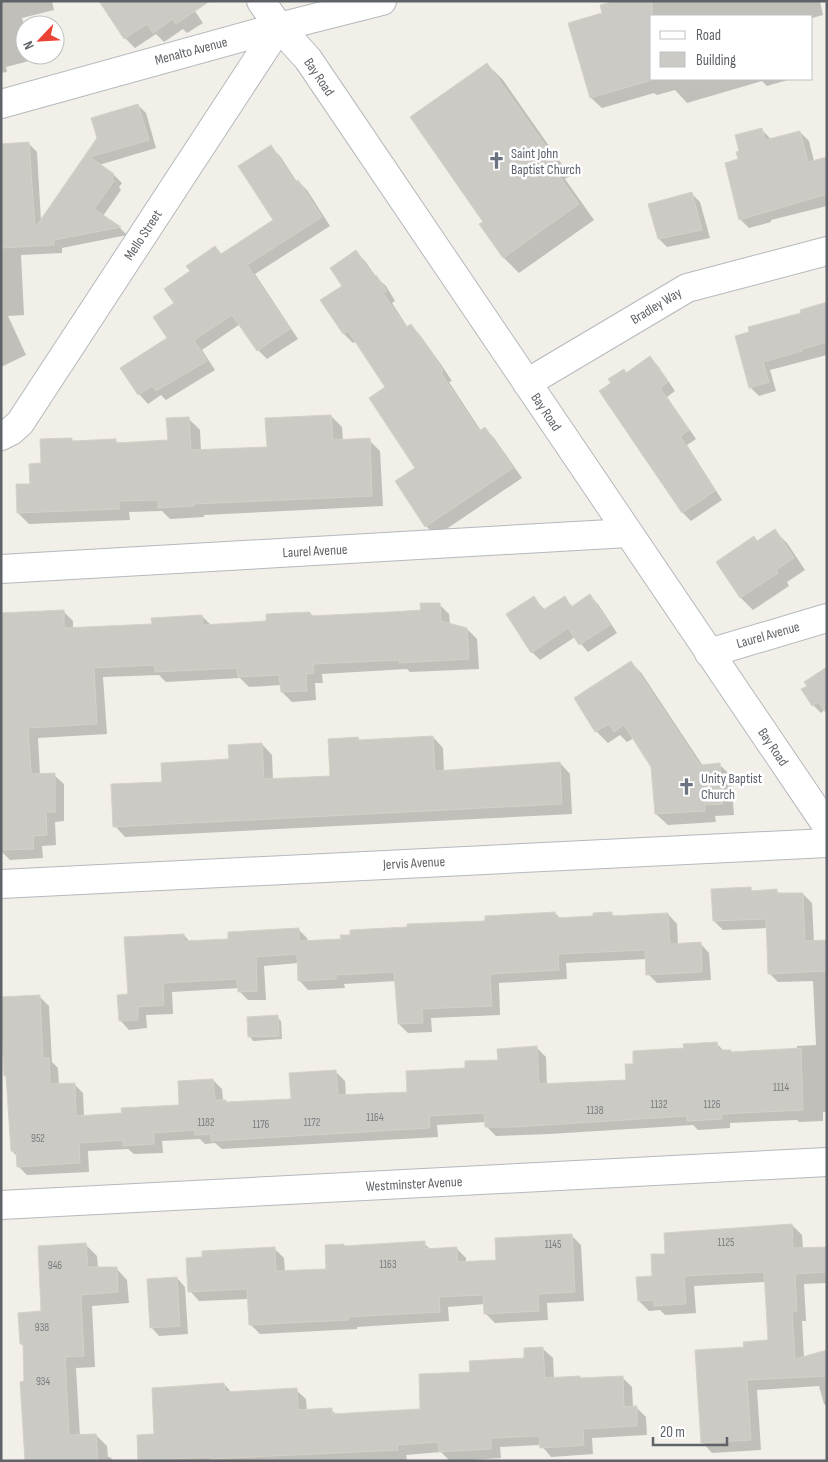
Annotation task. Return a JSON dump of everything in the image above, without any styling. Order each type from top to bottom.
[{"type":"street","name":"Bay Road","points":[[262,1],[279,27],[305,56],[827,826]]},
{"type":"street","name":"Menalto Avenue","points":[[1,104],[279,27],[382,1]]},
{"type":"street","name":"Mello Street","points":[[1,436],[11,431],[20,423],[279,27]]},
{"type":"street","name":"Bradley Way","points":[[527,383],[686,288],[827,251]]},
{"type":"street","name":"Laurel Avenue","points":[[1,569],[628,533]]},
{"type":"street","name":"Laurel Avenue","points":[[709,652],[827,618]]},
{"type":"street","name":"Jervis Avenue","points":[[1,884],[827,843]]},
{"type":"street","name":"Westminster Avenue","points":[[1,1206],[827,1162]]},
{"type":"building","points":[[99,1],[210,1],[176,24],[173,19],[153,33],[147,24],[124,39]]},
{"type":"building","points":[[615,1],[652,1],[652,15],[650,15],[650,80],[652,80],[590,98],[568,23],[602,13],[600,5]]},
{"type":"building","name":"Saint John Baptist Church","points":[[487,63],[555,159],[550,163],[579,204],[503,258],[479,224],[483,222],[410,117]]},
{"type":"building","points":[[138,104],[149,140],[90,157],[114,174],[112,179],[114,181],[94,209],[121,227],[54,240],[54,245],[1,248],[1,144],[29,142],[35,228],[97,138],[91,118]]},
{"type":"building","points":[[762,128],[765,140],[800,131],[808,162],[827,157],[827,194],[739,220],[725,163],[738,159],[736,152],[739,151],[735,135]]},
{"type":"building","points":[[271,145],[295,182],[298,180],[322,217],[247,265],[290,329],[257,351],[232,315],[194,340],[207,361],[156,391],[152,386],[138,395],[120,368],[167,338],[153,317],[174,303],[164,289],[190,271],[186,266],[215,246],[221,254],[273,220],[238,166]]},
{"type":"building","points":[[692,192],[702,230],[658,239],[648,204]]},
{"type":"building","points":[[356,250],[374,277],[376,275],[387,291],[383,293],[406,327],[411,324],[433,355],[443,371],[441,373],[479,431],[485,427],[513,468],[425,527],[395,481],[415,468],[369,398],[385,387],[348,331],[343,334],[320,300],[342,286],[330,268]]},
{"type":"building","points":[[827,302],[827,342],[763,362],[769,382],[749,388],[735,336],[749,332],[748,327],[801,313],[800,310]]},
{"type":"building","points":[[650,356],[668,382],[660,388],[689,430],[680,436],[715,491],[682,513],[599,391],[611,383],[608,379],[624,369],[626,373]]},
{"type":"building","points":[[331,415],[333,440],[370,438],[372,496],[194,504],[194,506],[158,508],[158,500],[119,501],[119,509],[17,513],[16,484],[30,484],[29,464],[41,463],[40,439],[72,438],[72,441],[116,439],[116,443],[168,440],[166,418],[189,417],[191,450],[267,447],[265,418]]},
{"type":"building","points":[[775,529],[794,558],[776,570],[778,573],[740,598],[716,562],[754,536],[757,541]]},
{"type":"building","points":[[590,594],[610,625],[579,645],[568,628],[531,653],[506,614],[534,596],[543,610],[565,596],[571,607]]},
{"type":"building","points":[[420,603],[440,603],[441,621],[467,628],[469,659],[399,663],[399,660],[313,664],[314,673],[306,674],[307,691],[281,692],[279,675],[238,677],[237,668],[155,672],[154,665],[94,668],[97,724],[28,728],[31,774],[55,773],[55,812],[46,812],[47,835],[33,836],[34,849],[1,850],[1,613],[64,610],[64,628],[152,624],[151,618],[202,615],[203,625],[266,621],[266,614],[310,612],[311,616],[421,610]]},
{"type":"building","points":[[631,661],[700,765],[720,763],[723,804],[704,805],[705,811],[655,814],[651,767],[624,725],[614,732],[609,724],[595,732],[574,698]]},
{"type":"building","points":[[827,667],[827,714],[818,702],[812,706],[801,689],[807,686],[804,682]]},
{"type":"building","points":[[433,736],[435,771],[560,762],[562,804],[113,827],[111,784],[162,782],[161,763],[229,759],[228,745],[262,743],[264,779],[330,776],[328,739],[358,737],[359,740]]},
{"type":"building","points":[[751,887],[751,891],[777,889],[777,893],[803,893],[805,941],[827,940],[827,971],[768,974],[766,919],[713,921],[711,889]]},
{"type":"building","points":[[555,912],[556,918],[593,916],[593,913],[612,912],[612,916],[668,913],[670,944],[701,942],[702,972],[646,975],[645,950],[558,954],[559,970],[490,974],[492,1006],[422,1009],[423,1023],[398,1024],[394,972],[336,975],[336,979],[298,981],[297,954],[256,957],[257,991],[238,992],[237,979],[163,983],[164,1005],[138,1007],[138,1020],[119,1021],[117,995],[128,994],[124,937],[184,934],[184,941],[228,939],[228,932],[299,928],[299,941],[341,939],[340,935],[350,935],[350,930],[407,927],[407,924],[485,921],[485,916]]},
{"type":"building","points":[[40,995],[43,1058],[49,1058],[50,1084],[75,1083],[76,1116],[122,1113],[121,1108],[179,1105],[178,1081],[213,1079],[215,1100],[226,1100],[226,1102],[291,1099],[289,1073],[336,1070],[338,1095],[407,1092],[406,1071],[465,1068],[465,1061],[498,1060],[497,1049],[537,1046],[539,1084],[626,1080],[625,1064],[633,1064],[633,1051],[684,1048],[683,1044],[717,1042],[718,1050],[731,1050],[731,1052],[801,1048],[803,1110],[721,1114],[722,1119],[687,1121],[687,1116],[515,1127],[485,1127],[484,1113],[429,1116],[430,1128],[211,1141],[211,1134],[195,1135],[195,1130],[154,1133],[154,1144],[123,1146],[123,1140],[79,1143],[80,1163],[17,1167],[16,1151],[11,1151],[1,1034],[1,997]]},
{"type":"building","points":[[278,1015],[279,1036],[248,1037],[247,1017]]},
{"type":"building","points":[[792,1224],[793,1248],[827,1247],[827,1272],[795,1274],[797,1311],[792,1311],[795,1359],[827,1350],[827,1376],[747,1380],[751,1440],[701,1443],[695,1350],[744,1347],[743,1342],[768,1340],[764,1272],[684,1276],[686,1304],[654,1306],[654,1300],[638,1301],[636,1277],[652,1276],[651,1254],[665,1254],[664,1233]]},
{"type":"building","points":[[572,1234],[575,1292],[538,1294],[539,1311],[484,1314],[483,1295],[439,1297],[440,1312],[348,1317],[348,1320],[249,1325],[247,1289],[188,1292],[186,1258],[202,1257],[202,1251],[275,1247],[276,1271],[326,1269],[325,1245],[344,1244],[344,1246],[425,1241],[425,1249],[457,1247],[457,1262],[496,1260],[495,1238]]},
{"type":"building","points":[[86,1243],[88,1267],[117,1267],[118,1292],[81,1295],[84,1356],[65,1357],[69,1435],[96,1434],[98,1461],[25,1461],[20,1382],[24,1381],[23,1344],[20,1344],[18,1313],[41,1311],[38,1246]]},
{"type":"building","points":[[177,1277],[180,1326],[150,1328],[147,1279]]},
{"type":"building","points":[[543,1347],[545,1378],[623,1376],[624,1407],[637,1406],[637,1426],[583,1429],[584,1445],[575,1446],[540,1448],[539,1436],[491,1438],[491,1449],[439,1452],[438,1442],[397,1445],[398,1450],[138,1461],[137,1435],[154,1434],[152,1388],[224,1383],[225,1392],[297,1388],[298,1410],[332,1408],[332,1414],[420,1409],[419,1374],[470,1372],[469,1361],[524,1358],[524,1348]]},
{"type":"place","name":"Saint John Baptist Church","points":[[497,161]]},
{"type":"place","name":"Unity Baptist Church","points":[[687,786]]}]
